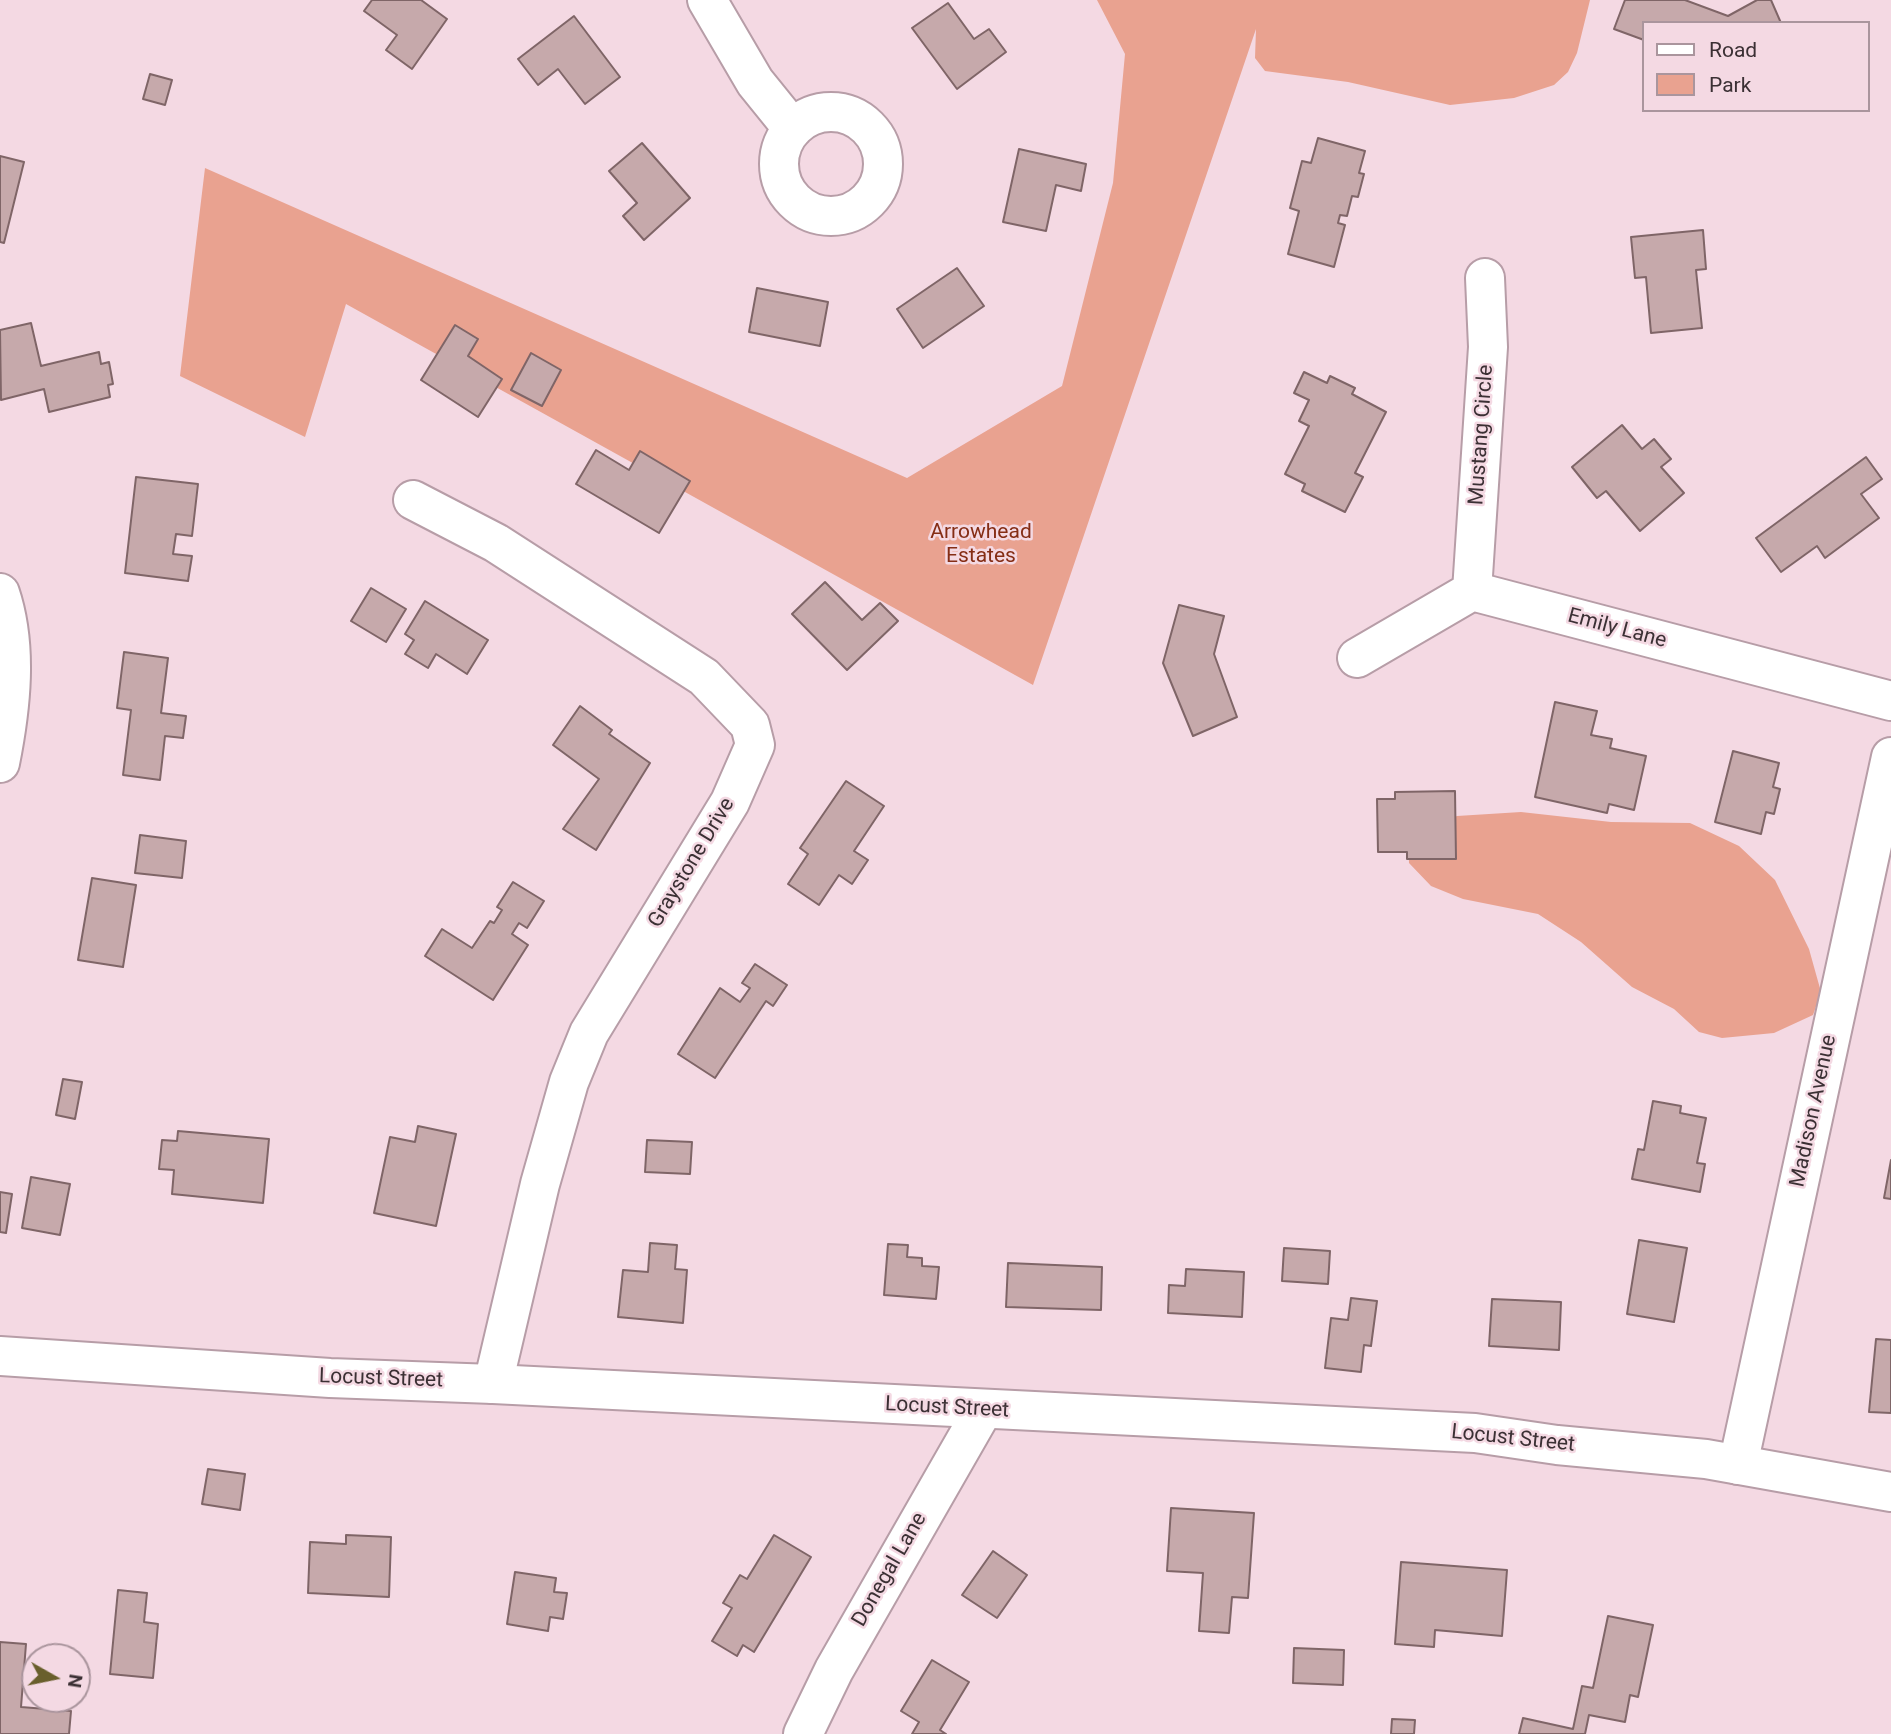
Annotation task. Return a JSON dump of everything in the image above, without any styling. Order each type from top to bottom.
[{"type":"street","points":[[707,0],[755,82],[793,129]]},
{"type":"street","name":"Mustang Circle","points":[[1472,591],[1488,347],[1485,278]]},
{"type":"street","name":"Graystone Drive","points":[[413,500],[496,542],[704,677],[750,724],[755,745],[730,802],[589,1033],[574,1070],[540,1184],[493,1384]]},
{"type":"street","points":[[1357,658],[1472,591]]},
{"type":"street","name":"Emily Lane","points":[[1472,591],[1891,701]]},
{"type":"street","points":[[0,593],[11,645],[9,694],[0,763]]},
{"type":"street","name":"Madison Avenue","points":[[1738,1465],[1891,757]]},
{"type":"street","name":"Locust Street","points":[[0,1356],[330,1378],[1475,1433],[1556,1445],[1706,1459],[1891,1492]]},
{"type":"street","name":"Donegal Lane","points":[[803,1734],[834,1670],[983,1409]]},
{"type":"green space","name":"Arrowhead Estates","points":[[1097,0],[1590,0],[1577,53],[1568,72],[1554,85],[1514,98],[1450,105],[1348,82],[1265,71],[1255,58],[1256,29],[1033,685],[346,304],[305,437],[180,376],[205,168],[907,478],[1062,386],[1113,183],[1125,54]]},
{"type":"green space","points":[[1521,812],[1611,822],[1690,823],[1739,846],[1775,880],[1809,949],[1821,992],[1813,1015],[1774,1033],[1722,1038],[1699,1032],[1674,1009],[1632,987],[1581,942],[1538,914],[1463,899],[1431,886],[1409,863],[1408,835],[1457,816]]},
{"type":"building","points":[[372,0],[421,0],[447,19],[412,69],[386,50],[397,35],[364,11]]},
{"type":"building","points":[[1625,0],[1685,0],[1728,16],[1757,0],[1771,0],[1780,21],[1643,21],[1643,40],[1614,29]]},
{"type":"building","points":[[948,3],[974,39],[989,29],[1006,52],[957,89],[912,28]]},
{"type":"building","points":[[574,16],[620,77],[585,104],[558,69],[538,85],[518,59]]},
{"type":"building","points":[[150,74],[172,80],[165,105],[143,99]]},
{"type":"building","points":[[1318,138],[1365,151],[1359,173],[1364,174],[1358,197],[1352,196],[1347,216],[1340,215],[1338,223],[1345,225],[1334,267],[1288,254],[1299,211],[1290,208],[1302,161],[1311,163]]},
{"type":"building","points":[[642,143],[690,198],[644,240],[623,216],[637,203],[609,171]]},
{"type":"building","points":[[1019,149],[1086,164],[1081,191],[1056,185],[1046,231],[1003,222]]},
{"type":"building","points":[[0,156],[24,162],[4,243],[0,242]]},
{"type":"building","points":[[1703,230],[1706,269],[1696,270],[1702,328],[1651,333],[1646,277],[1635,278],[1631,237]]},
{"type":"building","points":[[957,268],[984,306],[923,348],[897,309]]},
{"type":"building","points":[[757,288],[828,302],[820,346],[749,332]]},
{"type":"building","points":[[31,323],[41,366],[99,352],[101,364],[109,362],[113,384],[108,385],[110,397],[49,412],[44,389],[1,400],[0,330]]},
{"type":"building","points":[[455,325],[478,339],[468,356],[502,379],[478,417],[421,380]]},
{"type":"building","points":[[531,353],[561,370],[542,406],[511,390]]},
{"type":"building","points":[[1304,372],[1327,383],[1330,376],[1355,388],[1352,394],[1386,412],[1355,473],[1363,477],[1345,512],[1302,491],[1305,484],[1285,474],[1309,426],[1299,421],[1309,400],[1294,393]]},
{"type":"building","points":[[1622,425],[1642,449],[1654,439],[1671,459],[1661,467],[1684,493],[1640,531],[1606,491],[1597,498],[1572,467]]},
{"type":"building","points":[[596,450],[629,470],[640,451],[690,481],[659,533],[576,484]]},
{"type":"building","points":[[1866,457],[1882,479],[1861,494],[1879,518],[1825,558],[1817,546],[1781,572],[1756,538]]},
{"type":"building","points":[[136,477],[198,484],[192,536],[176,534],[173,554],[192,556],[188,581],[125,573]]},
{"type":"building","points":[[825,582],[862,620],[880,603],[898,621],[847,670],[792,614]]},
{"type":"building","points":[[371,588],[406,609],[386,642],[351,621]]},
{"type":"building","points":[[425,601],[488,640],[467,674],[436,654],[428,668],[405,654],[414,640],[405,634]]},
{"type":"building","points":[[1179,605],[1224,616],[1214,654],[1237,717],[1193,736],[1163,663]]},
{"type":"building","points":[[124,652],[168,658],[161,713],[186,716],[183,738],[165,736],[160,780],[123,775],[131,710],[117,708]]},
{"type":"building","points":[[1555,702],[1597,711],[1591,735],[1612,739],[1610,748],[1646,756],[1634,810],[1609,804],[1607,813],[1535,797]]},
{"type":"building","points":[[580,706],[612,730],[609,734],[650,763],[596,850],[563,829],[599,779],[553,745]]},
{"type":"building","points":[[1733,751],[1779,763],[1773,787],[1780,789],[1774,814],[1766,812],[1761,834],[1715,822]]},
{"type":"building","points":[[846,781],[884,806],[854,851],[868,860],[852,884],[839,875],[819,905],[788,884],[808,854],[800,848]]},
{"type":"building","points":[[1455,791],[1456,859],[1407,859],[1407,852],[1378,852],[1377,799],[1395,799],[1395,792]]},
{"type":"building","points":[[140,835],[186,841],[182,878],[135,873]]},
{"type":"building","points":[[92,878],[136,885],[123,967],[78,960]]},
{"type":"building","points":[[513,882],[544,901],[527,928],[519,923],[512,934],[528,945],[493,1000],[425,956],[442,929],[472,948],[490,921],[494,923],[502,910],[497,907]]},
{"type":"building","points":[[755,964],[787,985],[773,1006],[766,1001],[715,1078],[678,1054],[720,988],[740,1002],[750,988],[742,983]]},
{"type":"building","points":[[63,1079],[82,1082],[75,1119],[56,1115]]},
{"type":"building","points":[[1653,1101],[1681,1106],[1680,1113],[1706,1118],[1697,1163],[1705,1164],[1700,1192],[1632,1179],[1638,1149],[1644,1150]]},
{"type":"building","points":[[418,1126],[456,1134],[436,1226],[374,1213],[390,1137],[415,1142]]},
{"type":"building","points":[[178,1131],[269,1139],[263,1203],[172,1194],[174,1170],[159,1169],[162,1140],[177,1141]]},
{"type":"building","points":[[647,1140],[692,1142],[690,1174],[645,1172]]},
{"type":"building","points":[[1891,1160],[1891,1199],[1884,1198]]},
{"type":"building","points":[[31,1177],[70,1184],[60,1235],[22,1228]]},
{"type":"building","points":[[0,1192],[12,1194],[6,1233],[0,1232]]},
{"type":"building","points":[[1639,1240],[1687,1248],[1674,1322],[1627,1314]]},
{"type":"building","points":[[650,1243],[677,1245],[675,1269],[687,1270],[683,1323],[618,1317],[623,1270],[648,1272]]},
{"type":"building","points":[[888,1244],[908,1245],[907,1257],[922,1258],[922,1266],[939,1267],[936,1299],[884,1295]]},
{"type":"building","points":[[1284,1248],[1330,1251],[1328,1284],[1282,1281]]},
{"type":"building","points":[[1008,1263],[1102,1267],[1101,1310],[1006,1307]]},
{"type":"building","points":[[1186,1269],[1244,1272],[1242,1317],[1168,1313],[1169,1285],[1185,1286]]},
{"type":"building","points":[[1351,1298],[1377,1301],[1371,1346],[1364,1345],[1361,1372],[1325,1368],[1331,1318],[1348,1320]]},
{"type":"building","points":[[1492,1299],[1561,1302],[1559,1350],[1489,1346]]},
{"type":"building","points":[[1876,1339],[1891,1340],[1891,1413],[1869,1412]]},
{"type":"building","points":[[208,1469],[245,1474],[240,1510],[202,1504]]},
{"type":"building","points":[[1171,1508],[1254,1513],[1248,1598],[1232,1597],[1229,1633],[1199,1631],[1203,1573],[1167,1571]]},
{"type":"building","points":[[346,1535],[391,1537],[389,1597],[308,1593],[310,1542],[346,1544]]},
{"type":"building","points":[[774,1535],[811,1557],[754,1652],[743,1645],[737,1656],[712,1641],[732,1608],[723,1603],[740,1575],[747,1579]]},
{"type":"building","points":[[993,1551],[1027,1575],[997,1618],[962,1595]]},
{"type":"building","points":[[1401,1562],[1507,1570],[1502,1636],[1435,1630],[1434,1647],[1395,1644]]},
{"type":"building","points":[[515,1572],[556,1578],[554,1592],[567,1593],[563,1619],[550,1617],[548,1631],[507,1624]]},
{"type":"building","points":[[118,1590],[147,1593],[144,1622],[158,1624],[153,1678],[110,1674]]},
{"type":"building","points":[[1608,1616],[1653,1625],[1638,1697],[1630,1695],[1625,1722],[1589,1715],[1585,1734],[1519,1734],[1523,1718],[1573,1729],[1582,1686],[1593,1688]]},
{"type":"building","points":[[0,1642],[21,1644],[21,1713],[71,1713],[69,1734],[0,1734]]},
{"type":"building","points":[[1294,1648],[1344,1650],[1343,1685],[1293,1683]]},
{"type":"building","points":[[932,1660],[969,1682],[940,1730],[946,1734],[912,1734],[919,1722],[901,1711]]},
{"type":"building","points":[[1392,1719],[1415,1720],[1414,1734],[1391,1734]]}]
